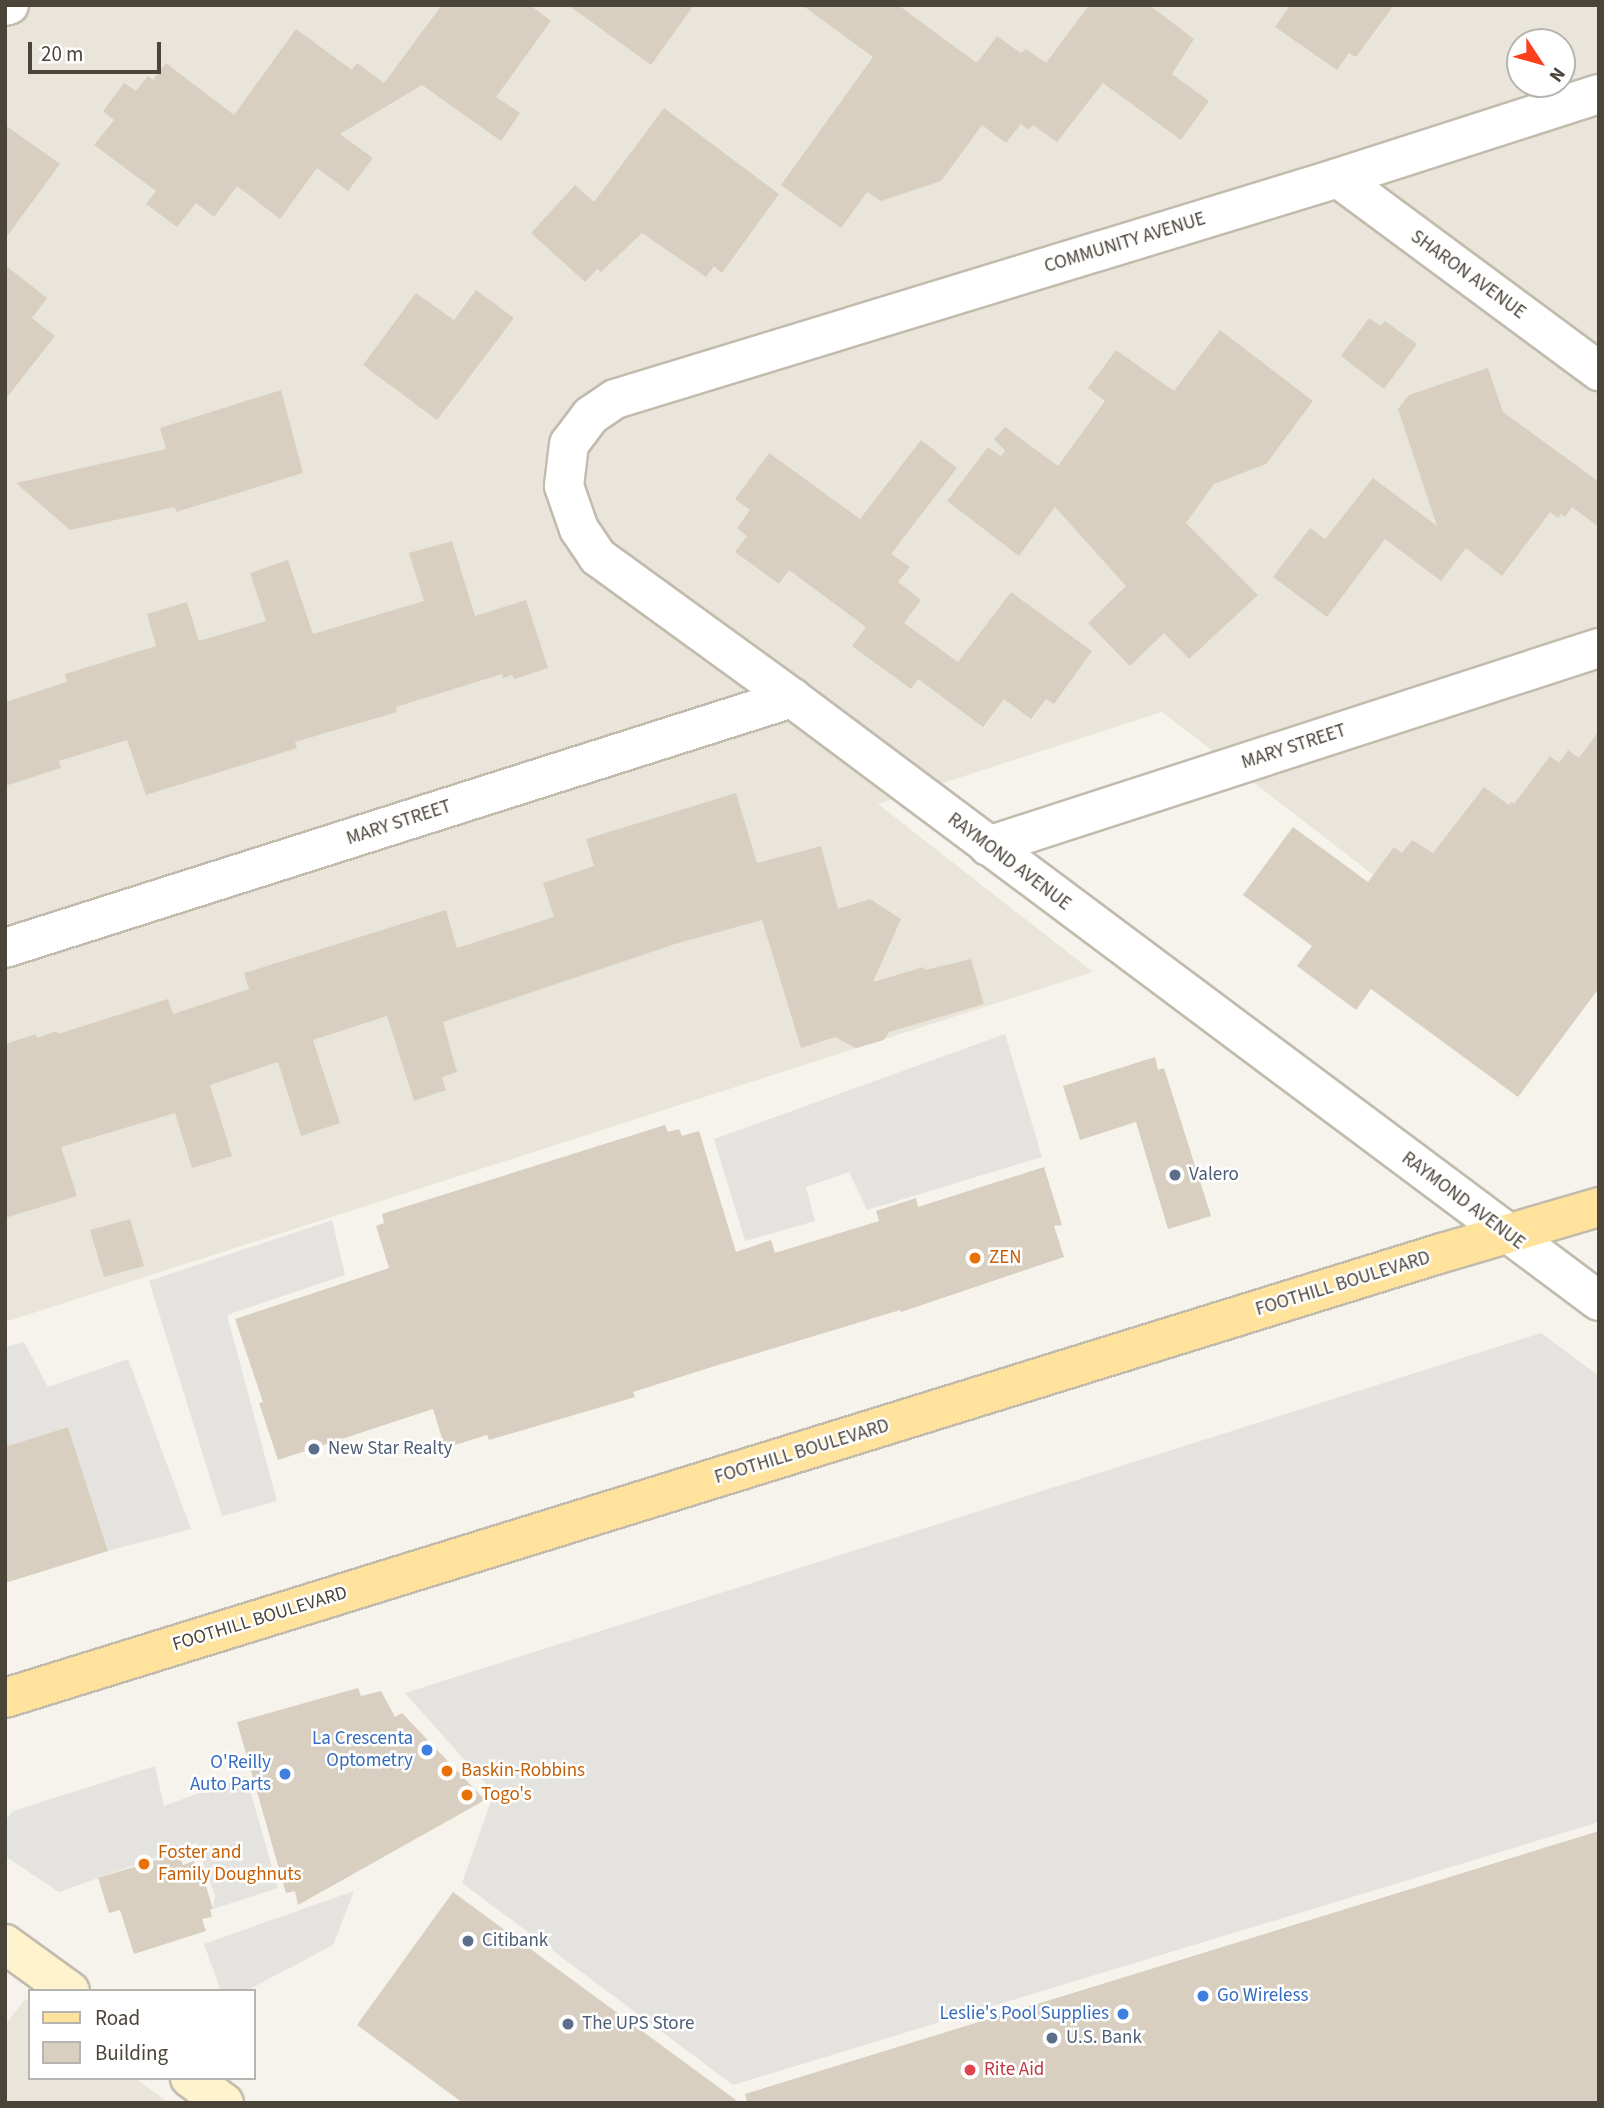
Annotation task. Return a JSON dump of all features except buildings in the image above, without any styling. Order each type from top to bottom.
[{"type":"main road","name":"FOOTHILL BOULEVARD","points":[[5,1698],[1599,1207]]},
{"type":"street","name":"COMMUNITY AVENUE","points":[[650,386],[1338,178],[1599,93]]},
{"type":"street","name":"SHARON AVENUE","points":[[1338,178],[1599,371]]},
{"type":"street","name":"RAYMOND AVENUE","points":[[650,386],[615,399],[591,415],[569,444],[564,486],[579,529],[598,556],[1599,1301]]},
{"type":"street","name":"MARY STREET","points":[[988,846],[1599,648]]},
{"type":"street","name":"MARY STREET","points":[[5,948],[792,698]]},
{"type":"street","points":[[9,1954],[67,1989]]},
{"type":"street","points":[[193,2080],[224,2103]]},
{"type":"shaded area","points":[[5,5],[1599,5],[1599,921],[1498,971],[1162,712],[878,804],[1093,972],[5,1322]]},
{"type":"shaded area","points":[[1005,1034],[1042,1157],[867,1210],[849,1172],[806,1187],[815,1221],[745,1241],[714,1139]]},
{"type":"shaded area","points":[[332,1220],[345,1275],[227,1315],[277,1501],[222,1516],[149,1281]]},
{"type":"shaded area","points":[[1541,1333],[1599,1376],[1599,1822],[733,2085],[462,1883],[494,1793],[405,1693]]},
{"type":"shaded area","points":[[24,1342],[48,1387],[128,1359],[191,1529],[108,1551],[68,1427],[5,1447],[5,1347]]},
{"type":"shaded area","points":[[155,1766],[164,1806],[246,1776],[278,1888],[213,1909],[215,1896],[196,1843],[59,1892],[5,1856],[5,1821],[13,1811]]},
{"type":"shaded area","points":[[354,1891],[333,1945],[250,1989],[220,1989],[204,1944]]},
{"type":"shaded area","points":[[25,1999],[28,2001],[28,2080],[138,2080],[169,2103],[5,2103],[5,2025]]},
{"type":"place","name":"Valero","points":[[1175,1175]]},
{"type":"place","name":"ZEN","points":[[975,1258]]},
{"type":"place","name":"New Star Realty","points":[[314,1449]]},
{"type":"place","name":"La Crescenta Optometry","points":[[427,1750]]},
{"type":"place","name":"Baskin-Robbins","points":[[447,1771]]},
{"type":"place","name":"O'Reilly Auto Parts","points":[[285,1774]]},
{"type":"place","name":"Togo's","points":[[467,1795]]},
{"type":"place","name":"Foster and Family Doughnuts","points":[[144,1864]]},
{"type":"place","name":"Citibank","points":[[468,1941]]},
{"type":"place","name":"Go Wireless","points":[[1203,1996]]},
{"type":"place","name":"Leslie's Pool Supplies","points":[[1123,2014]]},
{"type":"place","name":"The UPS Store","points":[[568,2024]]},
{"type":"place","name":"U.S. Bank","points":[[1052,2038]]},
{"type":"place","name":"Rite Aid","points":[[970,2070]]}]
